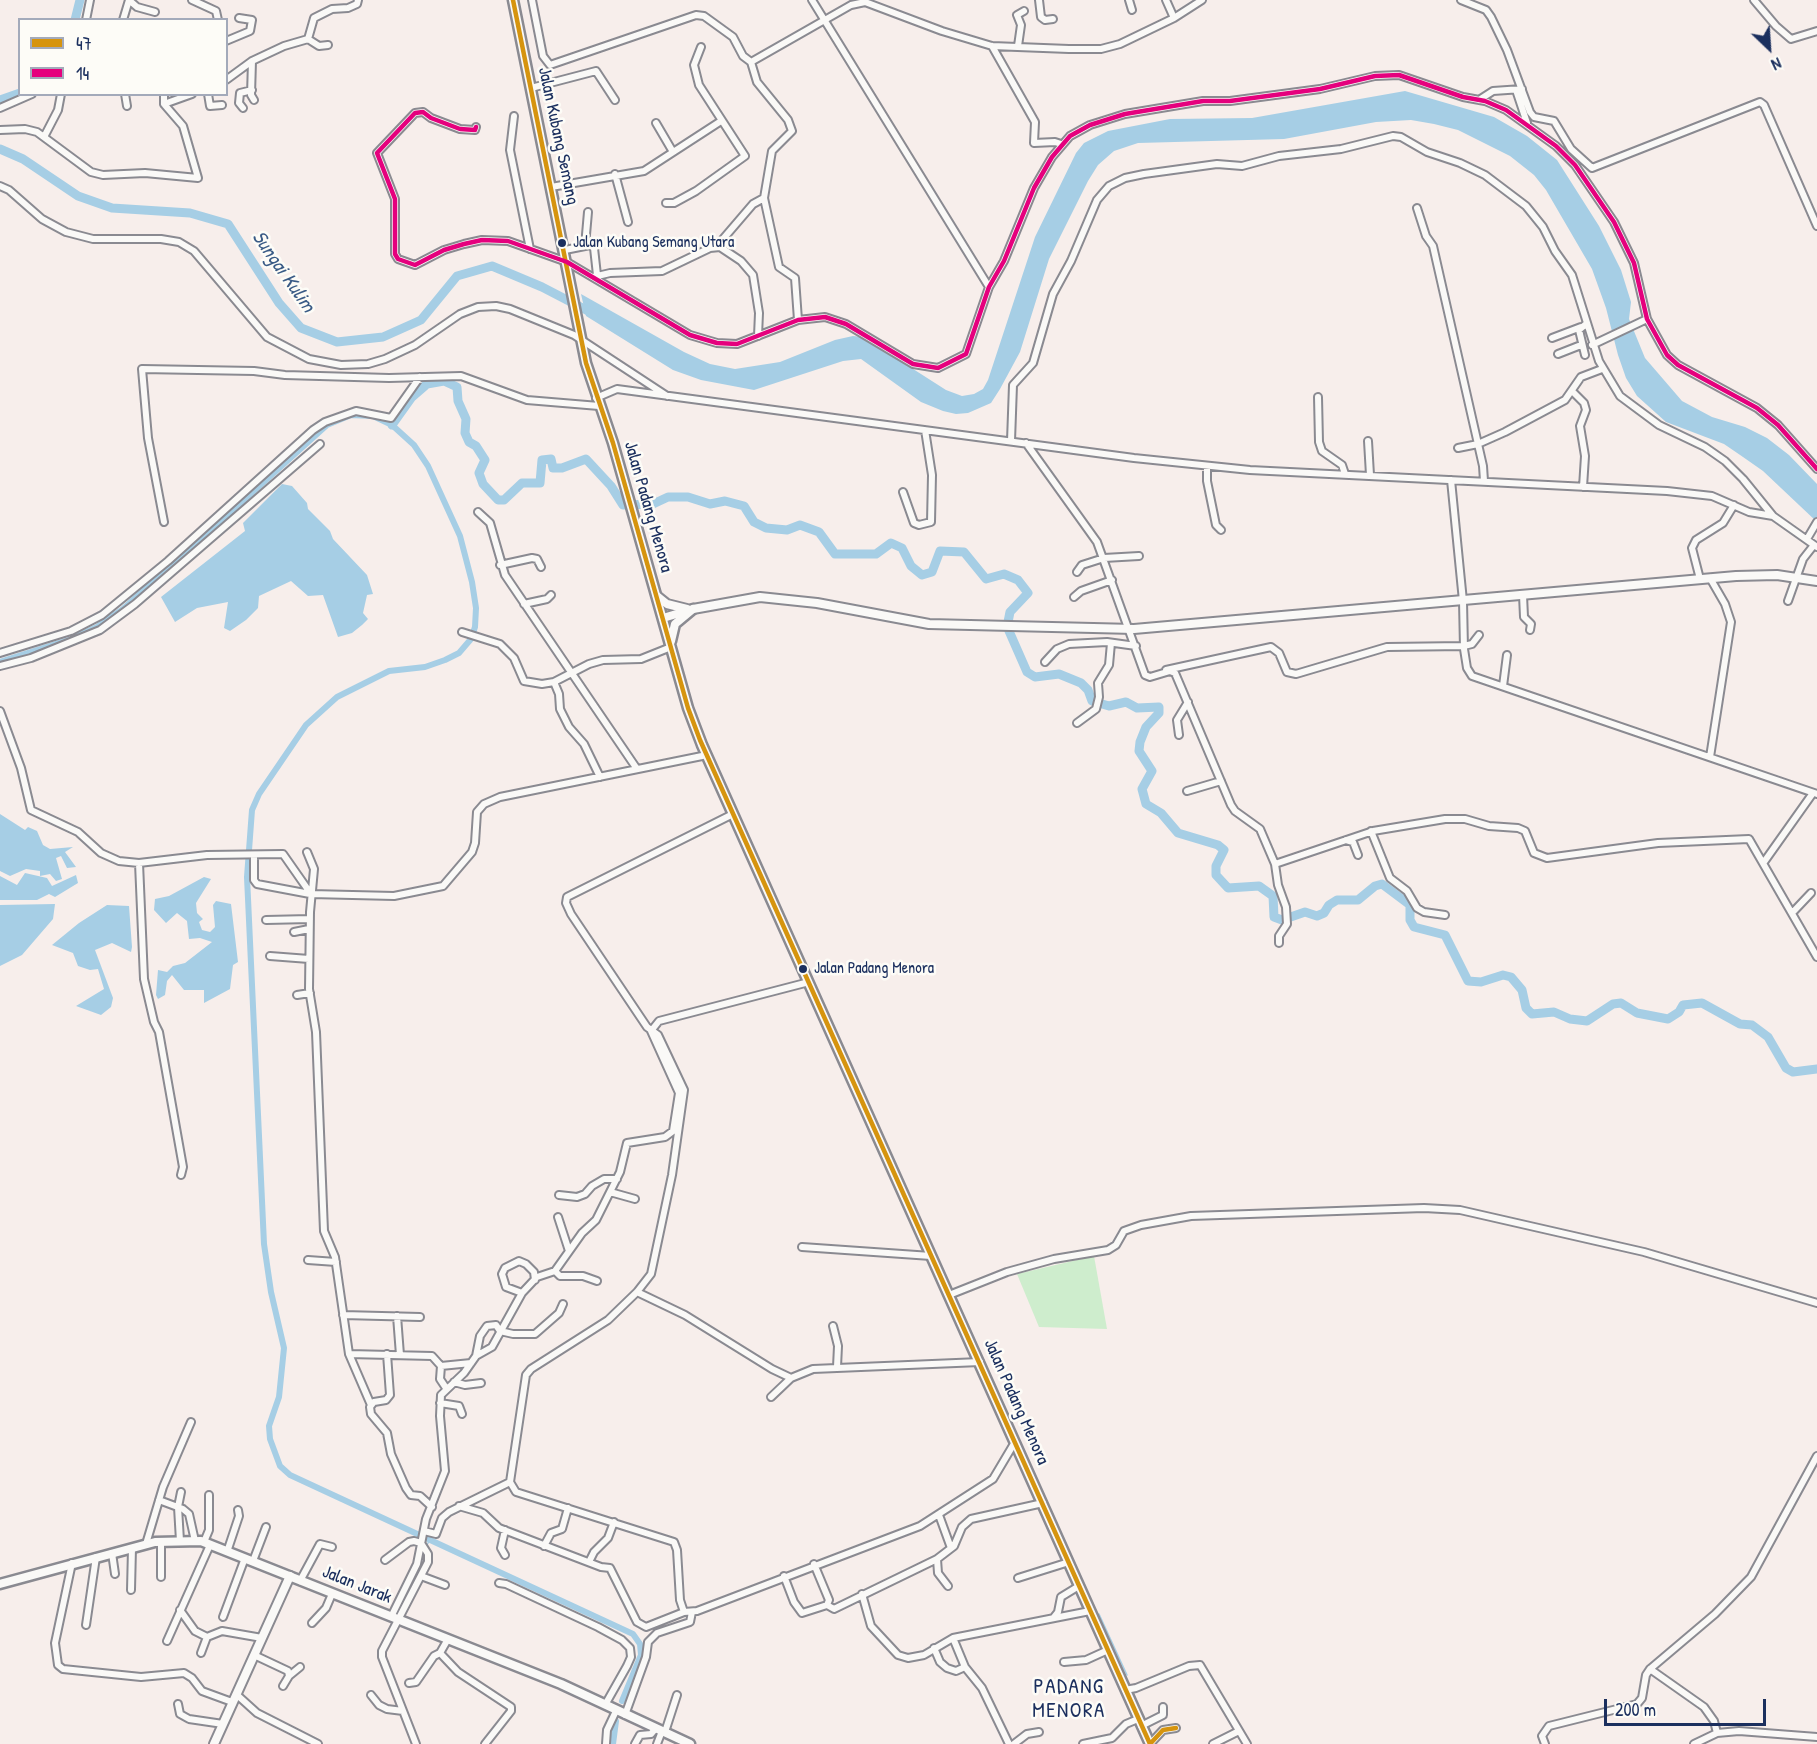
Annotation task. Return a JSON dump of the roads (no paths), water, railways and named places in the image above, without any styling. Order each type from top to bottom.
[{"type":"main road","name":"Jalan Kubang Semang","points":[[513,0],[582,338]]},
{"type":"main road","name":"Jalan Padang Menora","points":[[582,338],[598,402],[635,517],[688,708],[733,814],[1125,1690],[1143,1722],[1150,1744]]},
{"type":"main road","points":[[671,647],[671,636],[675,624],[693,609]]},
{"type":"main road","name":"Jalan Jarak","points":[[0,1584],[112,1552],[161,1541],[203,1542],[332,1593],[397,1614],[448,1639],[561,1684],[690,1744]]},
{"type":"street","points":[[86,18],[90,0]]},
{"type":"street","points":[[124,18],[129,0],[137,7],[155,12]]},
{"type":"street","points":[[192,0],[216,11],[218,18]]},
{"type":"street","points":[[308,39],[314,18],[332,9],[348,8],[357,4],[358,0]]},
{"type":"street","points":[[532,0],[543,56],[550,65],[696,15],[704,16],[733,37],[743,56],[751,62],[757,81],[788,120],[792,131],[772,150],[764,198],[779,267],[795,278],[798,320]]},
{"type":"street","points":[[812,0],[989,286]]},
{"type":"street","points":[[1038,0],[1041,17],[1045,20],[1053,19]]},
{"type":"street","points":[[1130,0],[1132,10]]},
{"type":"street","points":[[1166,0],[1174,18]]},
{"type":"street","points":[[751,62],[851,5],[865,2],[942,31],[992,46],[1101,49],[1120,44],[1174,18],[1202,0]]},
{"type":"street","points":[[1461,0],[1486,10],[1505,44],[1527,123]]},
{"type":"street","points":[[1754,0],[1776,26],[1791,39],[1817,31]]},
{"type":"street","points":[[1018,46],[1021,25],[1017,15],[1024,10]]},
{"type":"street","points":[[228,40],[250,31],[252,20],[239,18]]},
{"type":"street","points":[[228,78],[252,61],[284,46],[308,39],[319,46],[328,45]]},
{"type":"street","points":[[992,46],[1035,122],[1034,143],[1048,141],[1061,144]]},
{"type":"street","points":[[666,203],[674,203],[696,191],[745,156],[699,85],[694,65],[701,47]]},
{"type":"street","points":[[252,61],[254,100]]},
{"type":"street","points":[[531,88],[596,71],[615,100]]},
{"type":"street","points":[[476,127],[475,130],[460,129],[430,118],[423,112],[415,112],[376,153],[395,199],[395,254],[398,259],[416,265],[444,250],[482,240],[507,241],[567,262],[595,276],[690,334],[717,343],[737,344],[798,320],[825,317],[836,320],[913,364],[938,368],[966,354],[989,286],[1004,261],[1044,169],[1061,144],[1080,130],[1125,114],[1203,101],[1230,101],[1320,89],[1387,75],[1414,79],[1506,110],[1527,123],[1575,165],[1610,215],[1634,263],[1644,320],[1658,343],[1678,365],[1757,408],[1778,426],[1817,469]]},
{"type":"street","points":[[243,108],[239,103],[240,93],[252,90]]},
{"type":"street","points":[[1479,100],[1493,91],[1519,90]]},
{"type":"street","points":[[1519,90],[1534,117],[1554,121],[1571,150],[1592,168],[1760,102],[1764,105],[1817,226]]},
{"type":"street","points":[[0,108],[27,96]]},
{"type":"street","points":[[44,137],[58,110],[61,96]]},
{"type":"street","points":[[125,96],[127,106]]},
{"type":"street","points":[[0,130],[25,129],[44,137],[92,172],[103,175],[145,173],[198,178],[183,126],[164,104],[164,96]]},
{"type":"street","points":[[164,104],[186,96]]},
{"type":"street","points":[[208,96],[210,106],[222,105]]},
{"type":"street","points":[[514,116],[510,150],[531,249]]},
{"type":"street","points":[[551,187],[615,174],[644,171],[721,121]]},
{"type":"street","points":[[656,123],[673,152]]},
{"type":"street","points":[[1011,441],[1013,385],[1032,363],[1048,305],[1097,200],[1109,186],[1135,176],[1217,164],[1242,166],[1279,156],[1341,149],[1393,136],[1401,137],[1427,152],[1461,162],[1485,175],[1526,206],[1543,227],[1555,251],[1572,275],[1584,325],[1602,369],[1620,396],[1642,415],[1705,447],[1725,461],[1743,478],[1773,516]]},
{"type":"street","points":[[615,174],[628,222]]},
{"type":"street","points":[[0,186],[9,190],[42,219],[66,232],[93,238],[161,239],[179,242],[194,251],[267,337],[309,359],[341,364],[368,364],[416,345],[460,314],[478,307],[496,306],[510,309],[582,338],[668,396]]},
{"type":"street","points":[[720,247],[723,239],[753,204],[764,198]]},
{"type":"street","points":[[1417,208],[1426,236],[1433,246],[1478,444],[1484,481]]},
{"type":"street","points":[[585,246],[588,212]]},
{"type":"street","points":[[565,250],[590,245],[594,248],[595,276]]},
{"type":"street","points":[[595,276],[662,271],[710,248],[720,247],[741,261],[753,275],[759,313],[758,336]]},
{"type":"street","points":[[1592,345],[1644,320]]},
{"type":"street","points":[[1552,338],[1584,325]]},
{"type":"street","points":[[1584,325],[1581,345],[1585,355]]},
{"type":"street","points":[[1558,354],[1581,345]]},
{"type":"street","points":[[164,522],[148,438],[142,369],[254,371],[338,377],[461,376],[527,400],[598,402],[617,389],[1207,466],[1712,496],[1749,512],[1773,516],[1809,536],[1815,546],[1803,559],[1788,601]]},
{"type":"street","points":[[1458,448],[1478,444],[1565,400],[1573,392],[1581,377],[1602,369]]},
{"type":"street","points":[[0,653],[71,631],[102,615],[168,561],[313,430],[324,422],[356,411],[391,418],[420,377]]},
{"type":"street","points":[[1573,392],[1584,403],[1586,410],[1580,426],[1585,456],[1583,487]]},
{"type":"street","points":[[1318,397],[1319,442],[1322,451],[1342,465],[1345,474]]},
{"type":"street","points":[[903,492],[914,523],[918,525],[930,522],[932,475],[925,430]]},
{"type":"street","points":[[1368,441],[1370,475]]},
{"type":"street","points":[[1026,443],[1081,518],[1104,558],[1145,675]]},
{"type":"street","points":[[0,666],[31,658],[100,630],[135,604],[320,444]]},
{"type":"street","points":[[1207,466],[1206,481],[1215,525],[1221,530]]},
{"type":"street","points":[[1451,480],[1463,601],[1464,646],[1469,673],[1815,794],[1764,862]]},
{"type":"street","points":[[1700,579],[1692,548],[1696,540],[1723,523],[1734,505]]},
{"type":"street","points":[[478,512],[490,523],[500,565],[636,770]]},
{"type":"street","points":[[1809,536],[1817,522]]},
{"type":"street","points":[[1077,572],[1082,565],[1104,558],[1139,556]]},
{"type":"street","points":[[500,565],[532,558],[537,559],[541,567]]},
{"type":"street","points":[[663,618],[693,609],[760,597],[817,603],[929,624],[1130,629],[1710,578],[1777,575],[1817,581]]},
{"type":"street","points":[[1710,578],[1725,604],[1731,622],[1710,757]]},
{"type":"street","points":[[1074,597],[1081,591],[1112,580]]},
{"type":"street","points":[[524,604],[547,599],[551,595]]},
{"type":"street","points":[[1524,595],[1524,617],[1531,624],[1530,630]]},
{"type":"street","points":[[657,596],[673,607],[693,609]]},
{"type":"street","points":[[462,632],[480,640],[500,644],[514,658],[524,681],[542,684],[554,682],[603,660],[641,659],[671,647]]},
{"type":"street","points":[[1145,675],[1261,647],[1275,648],[1291,674],[1387,647],[1464,646],[1472,644],[1479,635]]},
{"type":"street","points":[[1045,662],[1057,649],[1069,644],[1111,643],[1136,646]]},
{"type":"street","points":[[1077,723],[1093,712],[1096,706],[1099,697],[1098,683],[1109,665],[1111,643]]},
{"type":"street","points":[[1503,686],[1507,656]]},
{"type":"street","points":[[1145,675],[1150,677],[1170,671],[1175,673],[1235,811],[1260,829],[1275,864],[1278,885],[1286,907],[1287,924],[1279,936],[1279,944]]},
{"type":"street","points":[[554,682],[559,694],[560,709],[569,727],[584,744],[600,777]]},
{"type":"street","points":[[1179,735],[1177,720],[1188,702]]},
{"type":"street","points":[[0,711],[21,768],[31,810],[78,832],[101,853],[119,861],[139,863],[207,855],[283,854],[311,894]]},
{"type":"street","points":[[251,856],[254,880],[257,884],[311,894],[394,896],[443,886],[472,852],[476,843],[477,812],[484,804],[500,797],[707,755]]},
{"type":"street","points":[[1187,790],[1221,782]]},
{"type":"street","points":[[684,1612],[680,1600],[677,1550],[674,1542],[516,1492],[510,1482],[526,1375],[531,1369],[595,1330],[637,1292],[654,1265],[658,1229],[672,1175],[684,1090],[658,1035],[647,1027],[571,914],[566,903],[567,897],[733,814]]},
{"type":"street","points":[[1275,864],[1371,831],[1415,822],[1465,819],[1489,826],[1518,828],[1525,831],[1534,853],[1547,858],[1658,843],[1741,837],[1749,839],[1764,862],[1817,957]]},
{"type":"street","points":[[1371,831],[1390,878],[1407,891],[1418,908],[1424,912],[1445,915]]},
{"type":"street","points":[[1345,840],[1353,842],[1358,855]]},
{"type":"street","points":[[307,852],[314,869],[309,959],[315,1032],[324,1231],[333,1248],[336,1262],[349,1354],[371,1405],[371,1414],[387,1433],[391,1454],[406,1488],[411,1494],[420,1496],[432,1507]]},
{"type":"street","points":[[139,863],[144,979],[152,1015],[159,1032],[183,1167],[181,1175]]},
{"type":"street","points":[[1793,912],[1811,893]]},
{"type":"street","points":[[266,920],[310,919]]},
{"type":"street","points":[[294,932],[309,929]]},
{"type":"street","points":[[270,956],[309,959]]},
{"type":"street","points":[[652,1030],[659,1021],[809,982]]},
{"type":"street","points":[[297,995],[310,993]]},
{"type":"street","points":[[476,1356],[492,1347],[522,1293],[536,1281],[537,1277],[555,1271],[596,1220],[617,1179],[627,1143],[665,1137],[673,1131],[679,1093],[652,1030]]},
{"type":"street","points":[[559,1195],[577,1197],[585,1194],[592,1186],[604,1179],[617,1179]]},
{"type":"street","points":[[610,1192],[635,1199]]},
{"type":"street","points":[[949,1294],[1007,1272],[1054,1259],[1108,1250],[1116,1245],[1124,1231],[1141,1225],[1191,1216],[1424,1208],[1460,1210],[1644,1252],[1817,1303]]},
{"type":"street","points":[[558,1217],[569,1251]]},
{"type":"street","points":[[802,1247],[931,1256]]},
{"type":"street","points":[[308,1260],[336,1262]]},
{"type":"street","points":[[522,1293],[506,1287],[502,1274],[506,1268],[519,1261],[526,1264],[534,1272],[536,1281]]},
{"type":"street","points":[[555,1271],[560,1276],[583,1276],[597,1281]]},
{"type":"street","points":[[637,1292],[685,1315],[772,1369],[791,1378]]},
{"type":"street","points":[[416,1744],[382,1657],[382,1651],[417,1564],[422,1537],[446,1471],[440,1403],[446,1388],[476,1356],[482,1330],[491,1324],[500,1331],[535,1334],[559,1313],[563,1304]]},
{"type":"street","points":[[343,1315],[420,1317]]},
{"type":"street","points":[[397,1316],[400,1355]]},
{"type":"street","points":[[833,1326],[838,1346],[837,1367]]},
{"type":"street","points":[[349,1354],[432,1356],[441,1366],[440,1379],[446,1388]]},
{"type":"street","points":[[371,1405],[374,1402],[386,1400],[390,1395],[387,1380],[387,1354]]},
{"type":"street","points":[[771,1397],[791,1378],[813,1369],[980,1362]]},
{"type":"street","points":[[441,1366],[471,1363]]},
{"type":"street","points":[[454,1382],[465,1385],[481,1383]]},
{"type":"street","points":[[440,1403],[459,1406],[462,1414]]},
{"type":"street","points":[[147,1544],[159,1500],[191,1422]]},
{"type":"street","points":[[459,1506],[483,1513],[505,1530],[610,1568],[637,1622],[643,1627],[684,1612],[692,1612],[814,1564],[920,1526],[993,1479],[1015,1442]]},
{"type":"street","points":[[1545,1744],[1542,1736],[1549,1726],[1637,1704],[1642,1698],[1646,1675],[1650,1669],[1741,1590],[1751,1577],[1816,1458]]},
{"type":"street","points":[[386,1560],[409,1542],[438,1533],[442,1518],[459,1506],[510,1482]]},
{"type":"street","points":[[180,1492],[178,1507],[180,1541]]},
{"type":"street","points":[[167,1641],[209,1530],[209,1495]]},
{"type":"street","points":[[159,1500],[189,1514],[203,1542]]},
{"type":"street","points":[[784,1576],[794,1602],[802,1613],[827,1605],[834,1609],[937,1559],[951,1548],[962,1527],[971,1519],[1043,1503]]},
{"type":"street","points":[[544,1546],[551,1533],[562,1529],[568,1508]]},
{"type":"street","points":[[227,1552],[239,1516],[238,1510]]},
{"type":"street","points":[[939,1515],[951,1548]]},
{"type":"street","points":[[589,1562],[594,1552],[608,1538],[614,1522]]},
{"type":"street","points":[[223,1617],[266,1527]]},
{"type":"street","points":[[505,1530],[501,1548],[505,1555]]},
{"type":"street","points":[[397,1614],[428,1562],[428,1554],[422,1537]]},
{"type":"street","points":[[161,1541],[161,1577]]},
{"type":"street","points":[[300,1581],[320,1544],[332,1547]]},
{"type":"street","points":[[131,1590],[132,1548]]},
{"type":"street","points":[[112,1552],[115,1574]]},
{"type":"street","points":[[86,1625],[96,1557]]},
{"type":"street","points":[[937,1559],[938,1573],[948,1586]]},
{"type":"street","points":[[1018,1578],[1069,1562]]},
{"type":"street","points":[[72,1563],[55,1643],[58,1665],[63,1670],[141,1677],[184,1673],[192,1678],[202,1691],[234,1698],[257,1713],[318,1744]]},
{"type":"street","points":[[814,1564],[829,1600],[827,1605]]},
{"type":"street","points":[[214,1744],[290,1576]]},
{"type":"street","points":[[421,1576],[445,1585]]},
{"type":"street","points":[[499,1583],[507,1584],[598,1627],[622,1640],[630,1648],[631,1658],[605,1705]]},
{"type":"street","points":[[1053,1618],[1059,1612],[1061,1597],[1079,1586]]},
{"type":"street","points":[[312,1623],[318,1619],[332,1593]]},
{"type":"street","points":[[862,1594],[869,1623],[898,1656],[915,1657],[953,1638],[1090,1611]]},
{"type":"street","points":[[180,1610],[195,1631],[207,1637]]},
{"type":"street","points":[[606,1744],[607,1730],[621,1713],[646,1657],[648,1642],[657,1633],[690,1622],[692,1612]]},
{"type":"street","points":[[201,1653],[207,1637],[222,1630],[262,1638]]},
{"type":"street","points":[[953,1638],[965,1667],[981,1688],[1009,1744]]},
{"type":"street","points":[[408,1683],[416,1682],[434,1656],[440,1653],[448,1639]]},
{"type":"street","points":[[934,1648],[940,1662],[952,1671],[965,1667]]},
{"type":"street","points":[[1064,1662],[1086,1660],[1108,1650]]},
{"type":"street","points":[[440,1653],[458,1672],[511,1707],[511,1711],[485,1744]]},
{"type":"street","points":[[254,1654],[282,1667],[288,1671],[289,1676]]},
{"type":"street","points":[[1125,1690],[1144,1685],[1189,1666],[1200,1665],[1247,1744]]},
{"type":"street","points":[[283,1686],[289,1676],[300,1667]]},
{"type":"street","points":[[1650,1669],[1704,1707],[1714,1721],[1717,1733]]},
{"type":"street","points":[[371,1695],[379,1706],[403,1711]]},
{"type":"street","points":[[657,1744],[677,1695]]},
{"type":"street","points":[[178,1704],[180,1714],[189,1719],[223,1724]]},
{"type":"street","points":[[1083,1744],[1112,1738],[1126,1724],[1143,1722],[1163,1715],[1163,1707]]},
{"type":"street","points":[[1143,1722],[1161,1732],[1176,1728]]},
{"type":"street","points":[[635,1744],[640,1735],[661,1731]]},
{"type":"street","points":[[1213,1744],[1239,1731]]},
{"type":"street","points":[[1694,1744],[1717,1733],[1739,1731],[1817,1737]]},
{"type":"street","points":[[1014,1744],[1027,1734],[1039,1732]]},
{"type":"street","points":[[1150,1744],[1159,1737],[1161,1732]]},
{"type":"water","points":[[1405,91],[1494,117],[1527,136],[1557,160],[1599,226],[1621,270],[1631,302],[1629,319],[1645,358],[1682,401],[1712,417],[1745,427],[1767,438],[1789,455],[1817,484],[1817,522],[1763,471],[1743,457],[1724,444],[1666,422],[1637,396],[1626,378],[1592,269],[1546,190],[1534,175],[1510,156],[1458,130],[1411,120],[1376,122],[1284,139],[1138,143],[1114,151],[1098,165],[1088,181],[1049,259],[1020,352],[1000,389],[991,403],[968,413],[956,414],[943,411],[921,402],[861,359],[843,361],[754,390],[701,380],[673,370],[586,316],[581,294],[684,352],[710,364],[735,369],[780,362],[835,340],[853,336],[863,337],[946,390],[962,396],[974,394],[983,389],[988,380],[1035,237],[1076,153],[1084,143],[1108,131],[1170,119],[1252,118]]},
{"type":"water","points":[[282,484],[292,486],[307,503],[308,509],[330,531],[333,539],[367,575],[373,594],[367,595],[363,613],[368,619],[352,633],[338,637],[323,595],[308,596],[291,581],[259,596],[258,608],[230,631],[224,628],[228,602],[197,608],[175,622],[161,597],[245,531],[243,523]]},
{"type":"water","points":[[0,814],[25,830],[28,827],[37,831],[43,845],[50,849],[73,847],[65,852],[76,867],[67,868],[61,856],[56,858],[62,879],[56,881],[50,874],[40,876],[40,871],[26,869],[10,876],[0,871]]},
{"type":"water","points":[[25,873],[47,878],[52,886],[76,875],[78,883],[55,897],[49,894],[37,900],[0,900],[0,876],[17,885]]},
{"type":"water","points":[[204,877],[211,879],[196,903],[197,913],[203,919],[199,922],[202,930],[210,932],[215,927],[213,905],[216,901],[231,904],[238,962],[233,965],[230,989],[204,1003],[204,990],[184,990],[172,975],[167,981],[165,995],[158,999],[156,995],[158,970],[167,972],[173,966],[185,963],[212,942],[200,938],[189,939],[187,921],[177,913],[166,923],[154,910],[155,899],[169,896]]},
{"type":"water","points":[[55,904],[53,919],[22,955],[0,966],[0,905]]},
{"type":"water","points":[[107,905],[129,906],[132,947],[131,952],[112,943],[95,950],[113,998],[111,1007],[101,1015],[76,1006],[104,989],[98,969],[90,970],[78,966],[73,953],[52,945],[79,923]]},
{"type":"waterway","points":[[76,18],[80,0]]},
{"type":"waterway","points":[[0,100],[18,94]]},
{"type":"waterway","name":"Sungai Kulim","points":[[0,149],[23,159],[78,196],[112,208],[190,213],[228,224],[279,303],[301,328],[337,342],[383,337],[421,320],[457,276],[492,266],[542,287],[594,314]]},
{"type":"waterway","points":[[392,425],[412,397],[427,384],[444,381],[457,387],[458,401],[466,419],[465,433],[469,442],[476,446],[485,460],[479,473],[483,484],[498,500],[504,500],[522,483],[540,483],[542,460],[551,459],[553,468],[562,468],[586,459],[611,486],[623,505],[653,504],[668,497],[688,497],[710,504],[725,501],[744,506],[754,522],[766,528],[787,530],[800,525],[819,532],[835,554],[876,554],[891,543],[902,548],[911,566],[922,575],[932,572],[940,551],[964,552],[986,579],[1004,574],[1018,580],[1028,593],[1010,612],[1008,622]]},
{"type":"waterway","points":[[77,636],[97,627],[123,609],[327,425],[351,415],[373,416],[392,425],[414,445],[428,466],[460,536],[472,582],[476,608],[475,627],[471,639],[459,653],[445,660],[425,667],[389,671],[337,697],[306,725],[259,794],[252,810],[247,877],[264,1244],[271,1292],[284,1348],[279,1397],[269,1426],[270,1439],[280,1466],[290,1475],[633,1634],[640,1644],[641,1655],[622,1701]]},
{"type":"waterway","points":[[1009,631],[1027,672],[1035,677],[1059,674],[1081,683],[1088,690],[1092,701],[1109,706],[1126,702],[1137,708],[1159,707],[1159,713],[1146,727],[1140,742],[1139,751],[1152,771],[1142,789],[1146,804],[1161,813],[1178,833],[1218,845],[1224,850],[1216,866],[1216,875],[1228,888],[1259,886],[1273,896],[1274,917],[1282,920],[1305,912],[1317,916],[1324,913],[1329,905],[1337,900],[1358,900],[1375,886],[1382,884],[1410,905],[1410,920],[1414,927],[1445,935],[1468,981],[1481,982],[1503,975],[1511,977],[1522,990],[1526,1008],[1532,1014],[1554,1012],[1570,1019],[1587,1021],[1613,1004],[1621,1003],[1637,1013],[1668,1019],[1679,1012],[1683,1005],[1702,1003],[1740,1024],[1752,1025],[1768,1037],[1786,1068],[1793,1072],[1817,1069]]},
{"type":"waterway","points":[[0,662],[68,640]]},
{"type":"waterway","points":[[427,1545],[430,1539]]},
{"type":"waterway","points":[[421,1562],[425,1552]]},
{"type":"waterway","points":[[401,1606],[414,1577]]},
{"type":"waterway","points":[[1099,1614],[1127,1675]]},
{"type":"waterway","points":[[613,1744],[616,1721]]},
{"type":"place","name":"Jalan Kubang Semang Utara","points":[[562,243]]},
{"type":"place","name":"Jalan Padang Menora","points":[[803,969]]},
{"type":"district","name":"PADANG MENORA","points":[[1069,1699]]}]
